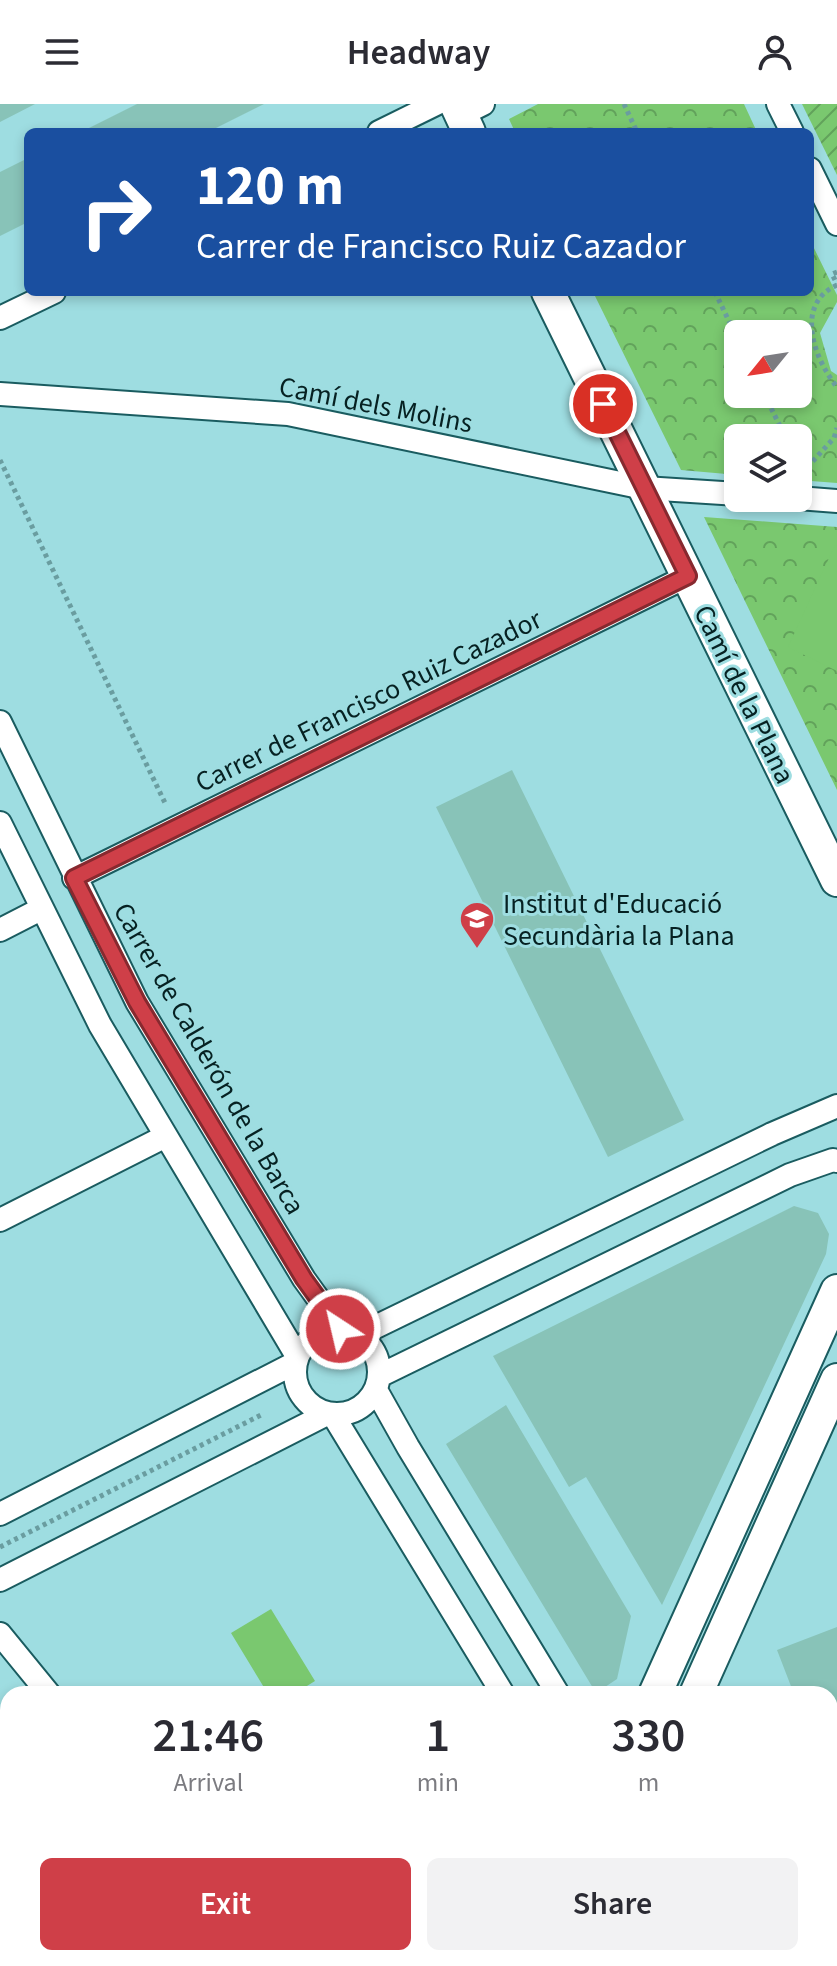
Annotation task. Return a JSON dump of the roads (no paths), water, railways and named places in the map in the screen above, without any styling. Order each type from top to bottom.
[{"type":"street","points":[[778,104],[790,128]]},
{"type":"street","points":[[395,128],[461,112]]},
{"type":"street","points":[[814,177],[837,224]]},
{"type":"street","points":[[0,318],[46,296]]},
{"type":"street","name":"Camí de la Plana","points":[[550,296],[837,880]]},
{"type":"street","name":"Camí dels Molins","points":[[0,394],[288,414],[644,488],[724,493]]},
{"type":"street","points":[[812,499],[837,501]]},
{"type":"street","name":"Carrer de Francisco Ruiz Cazador","points":[[74,878],[688,576]]},
{"type":"street","name":"Carrer de Calderón de la Barca","points":[[0,722],[137,1002],[304,1279],[349,1332]]},
{"type":"street","points":[[0,823],[100,1025],[296,1359],[301,1395],[330,1415],[498,1686]]},
{"type":"street","points":[[0,930],[41,909]]},
{"type":"street","points":[[0,1514],[247,1389],[296,1359],[314,1336],[349,1332],[837,1106]]},
{"type":"street","points":[[0,1220],[166,1136]]},
{"type":"street","points":[[0,1580],[275,1441],[330,1415],[359,1409],[378,1383],[790,1175],[837,1161]]},
{"type":"street","points":[[659,1686],[837,1291]]},
{"type":"street","points":[[349,1332],[375,1353],[378,1383],[408,1447],[553,1686]]},
{"type":"street","points":[[700,1686],[837,1380]]},
{"type":"street","points":[[0,1634],[42,1686]]},
{"type":"place","name":"Institut d'Educació Secundària la Plana","points":[[477,950]]}]
